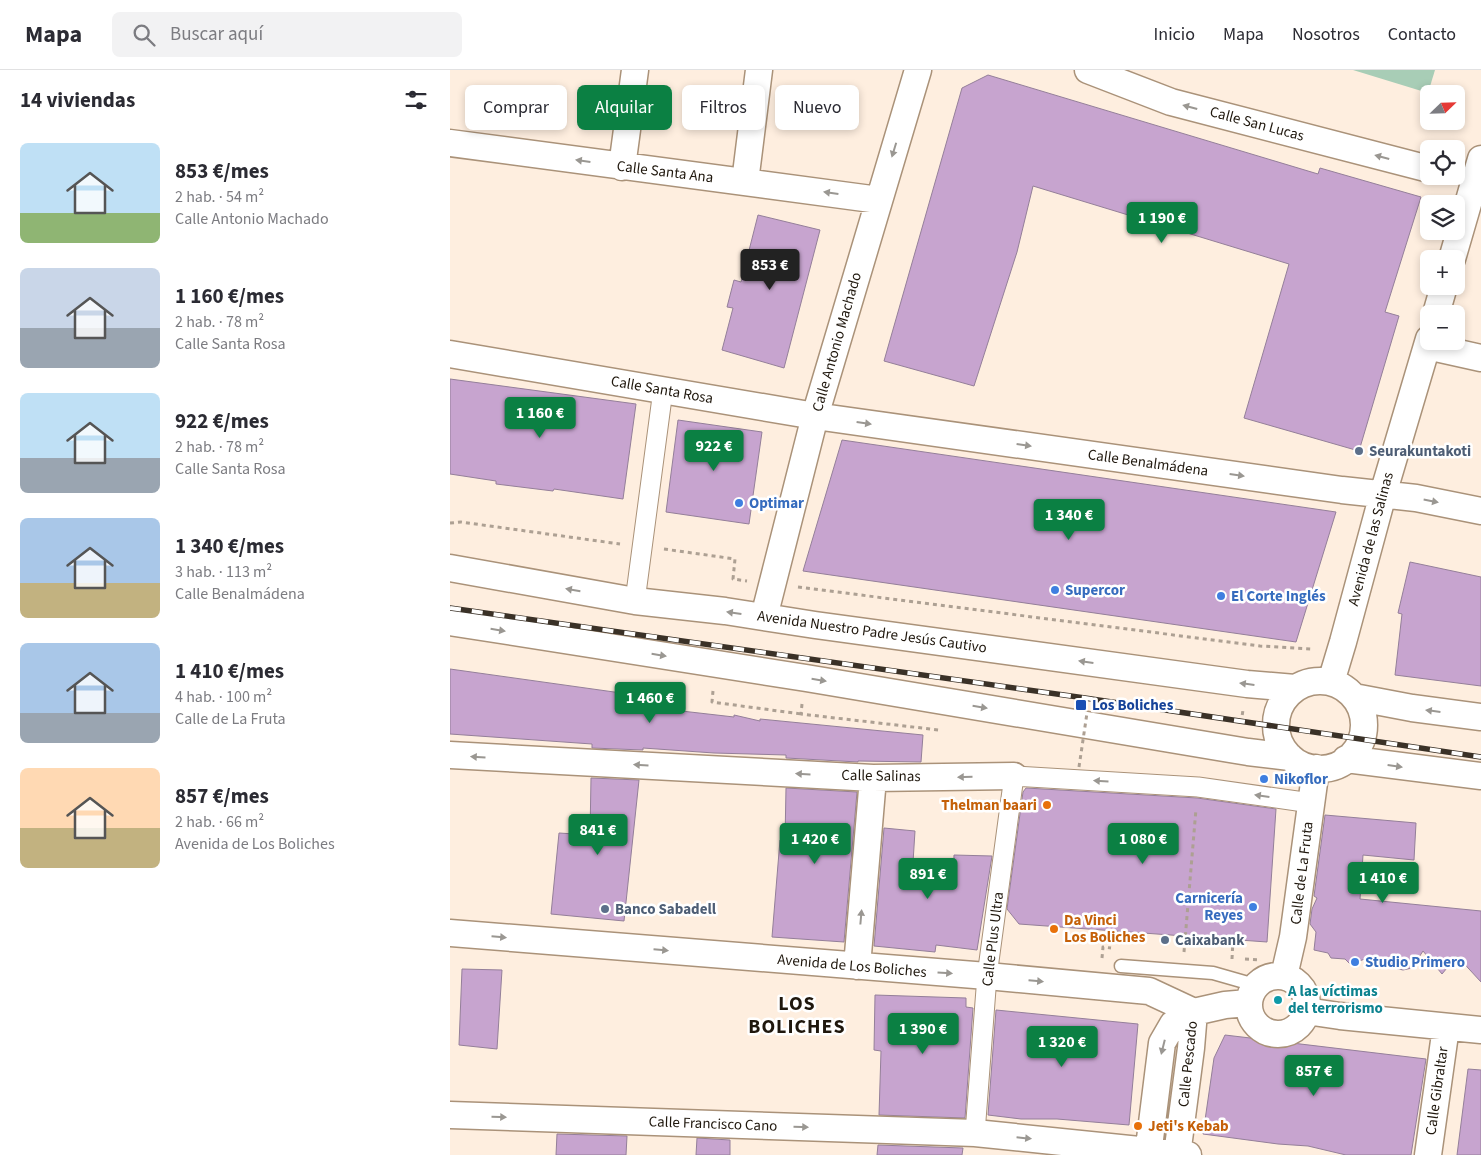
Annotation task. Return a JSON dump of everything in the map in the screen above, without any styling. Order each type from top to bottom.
[{"type":"street","points":[[622,167],[635,70]]},
{"type":"street","points":[[745,182],[758,70]]},
{"type":"street","name":"Calle Antonio Machado","points":[[764,617],[815,416],[918,70]]},
{"type":"street","name":"Calle San Lucas","points":[[1088,70],[1171,102],[1420,167]]},
{"type":"street","name":"Calle Santa Ana","points":[[450,144],[879,200]]},
{"type":"street","points":[[1454,250],[1473,174]]},
{"type":"street","name":"Avenida de las Salinas","points":[[1331,682],[1382,494],[1426,350]]},
{"type":"street","points":[[1453,350],[1481,358]]},
{"type":"street","name":"Calle Santa Rosa","points":[[450,354],[815,416]]},
{"type":"street","points":[[635,601],[663,390]]},
{"type":"street","name":"Calle Benalmádena","points":[[815,416],[1342,490],[1416,498],[1481,511]]},
{"type":"street","name":"Avenida Nuestro Padre Jesús Cautivo","points":[[450,568],[635,601],[1247,684],[1295,688]]},
{"type":"street","points":[[450,622],[806,678],[1248,752],[1290,757],[1302,764],[1316,768],[1327,768],[1337,765],[1356,749],[1362,737],[1364,723],[1361,709],[1354,697],[1344,688],[1331,682],[1318,680],[1306,682],[1295,688],[1285,697],[1279,708],[1276,721],[1277,734],[1282,746],[1290,757]]},
{"type":"street","points":[[1354,697],[1412,708],[1481,717]]},
{"type":"street","name":"Calle Salinas","points":[[450,755],[873,778],[1014,776],[1198,786],[1311,802]]},
{"type":"street","points":[[1346,759],[1481,776]]},
{"type":"street","name":"Calle de La Fruta","points":[[1276,968],[1293,937],[1316,768]]},
{"type":"street","name":"Calle Plus Ultra","points":[[974,1144],[987,976],[1014,776]]},
{"type":"street","points":[[857,966],[873,778]]},
{"type":"street","name":"Avenida de Los Boliches","points":[[450,933],[987,976],[1149,991],[1194,1012]]},
{"type":"street","points":[[1194,1012],[1225,1005],[1252,994],[1268,977],[1276,976],[1276,968]]},
{"type":"street","points":[[1252,994],[1249,1013],[1260,1029],[1269,1033],[1279,1034],[1297,1027],[1303,1020],[1306,1011],[1304,993],[1299,985],[1276,968]]},
{"type":"street","points":[[1306,1011],[1481,1030]]},
{"type":"street","name":"Calle Pescado","points":[[1148,1152],[1162,1043],[1173,1024],[1194,1012]]},
{"type":"street","name":"Calle Pescado","points":[[1181,1154],[1194,1012]]},
{"type":"street","name":"Calle Gibraltar","points":[[1428,1155],[1446,1027]]},
{"type":"street","name":"Calle Francisco Cano","points":[[450,1115],[974,1144],[1094,1146],[1181,1154]]},
{"type":"lane","points":[[1121,966],[1213,973],[1252,994]]},
{"type":"path","points":[[450,523],[461,522],[735,559],[732,579],[1260,646],[1341,650]]},
{"type":"path","points":[[714,685],[712,702],[801,714]]},
{"type":"path","points":[[1079,767],[1086,713]]},
{"type":"path","points":[[1184,955],[1198,786]]},
{"type":"path","points":[[1232,959],[1233,940]]},
{"type":"path","points":[[1100,987],[1103,947],[1115,948]]},
{"type":"path","points":[[1223,958],[1276,968]]},
{"type":"green space","points":[[1353,70],[1435,70],[1430,85],[1420,85],[1420,91]]},
{"type":"building","points":[[988,75],[1318,174],[1320,168],[1420,197],[1385,312],[1399,316],[1359,451],[1244,418],[1289,264],[1033,186],[1017,252],[974,386],[884,361],[962,88]]},
{"type":"building","points":[[758,215],[820,230],[784,368],[722,350],[733,308],[727,307],[734,280],[741,282]]},
{"type":"building","points":[[450,379],[636,404],[623,499],[554,489],[553,491],[496,484],[496,481],[450,474]]},
{"type":"building","points":[[678,420],[762,432],[749,524],[666,512]]},
{"type":"building","points":[[842,440],[1336,512],[1296,642],[803,571]]},
{"type":"building","points":[[1410,562],[1481,577],[1481,686],[1395,675],[1402,614],[1398,613]]},
{"type":"building","points":[[450,669],[664,699],[664,709],[734,717],[734,715],[760,721],[760,719],[923,735],[921,762],[858,762],[786,758],[786,755],[714,753],[643,748],[643,750],[592,748],[592,744],[450,734]]},
{"type":"building","points":[[591,778],[639,780],[624,921],[551,914],[559,833],[590,835]]},
{"type":"building","points":[[786,788],[857,792],[844,942],[772,937],[780,840],[785,840]]},
{"type":"building","points":[[1026,788],[1197,798],[1276,809],[1267,942],[1019,924],[1007,909],[1023,792]]},
{"type":"building","points":[[1325,815],[1416,823],[1414,860],[1363,855],[1360,899],[1481,911],[1481,982],[1457,956],[1442,974],[1423,951],[1412,968],[1403,970],[1378,964],[1374,956],[1350,964],[1345,959],[1331,958],[1328,953],[1314,950],[1316,932],[1310,924],[1312,909],[1317,898],[1314,896]]},
{"type":"building","points":[[884,828],[915,831],[912,878],[953,885],[954,855],[992,856],[977,950],[936,945],[935,952],[874,946]]},
{"type":"building","points":[[462,969],[502,970],[497,1049],[459,1045]]},
{"type":"building","points":[[875,995],[966,998],[966,1007],[973,1008],[965,1118],[879,1115],[881,1051],[874,1050]]},
{"type":"building","points":[[996,1010],[1138,1024],[1129,1125],[1057,1119],[1021,1119],[988,1115]]},
{"type":"building","points":[[1225,1035],[1426,1059],[1411,1155],[1346,1155],[1308,1146],[1203,1134],[1214,1058]]},
{"type":"building","points":[[1468,1069],[1481,1070],[1481,1155],[1457,1155]]},
{"type":"building","points":[[557,1134],[627,1136],[626,1155],[556,1155]]},
{"type":"building","points":[[697,1138],[730,1140],[730,1155],[696,1155]]},
{"type":"building","points":[[878,1145],[963,1148],[962,1155],[877,1155]]},
{"type":"railway","points":[[450,608],[1085,698],[1481,757]]},
{"type":"place","name":"Seurakuntakoti","points":[[1359,451]]},
{"type":"place","name":"Optimar","points":[[739,503]]},
{"type":"place","name":"Supercor","points":[[1055,590]]},
{"type":"place","name":"El Corte Inglés","points":[[1221,596]]},
{"type":"place","name":"Los Boliches","points":[[1081,705]]},
{"type":"place","name":"Nikoflor","points":[[1264,779]]},
{"type":"place","name":"Thelman baari","points":[[1047,805]]},
{"type":"place","name":"Carnicería Reyes","points":[[1253,907]]},
{"type":"place","name":"Banco Sabadell","points":[[605,909]]},
{"type":"place","name":"Da Vinci Los Boliches","points":[[1054,929]]},
{"type":"place","name":"Caixabank","points":[[1165,940]]},
{"type":"place","name":"Studio Primero","points":[[1355,962]]},
{"type":"place","name":"A las víctimas del terrorismo","points":[[1278,1000]]},
{"type":"place","name":"Jeti's Kebab","points":[[1138,1126]]},
{"type":"district","name":"LOS BOLICHES","points":[[797,1016]]}]
